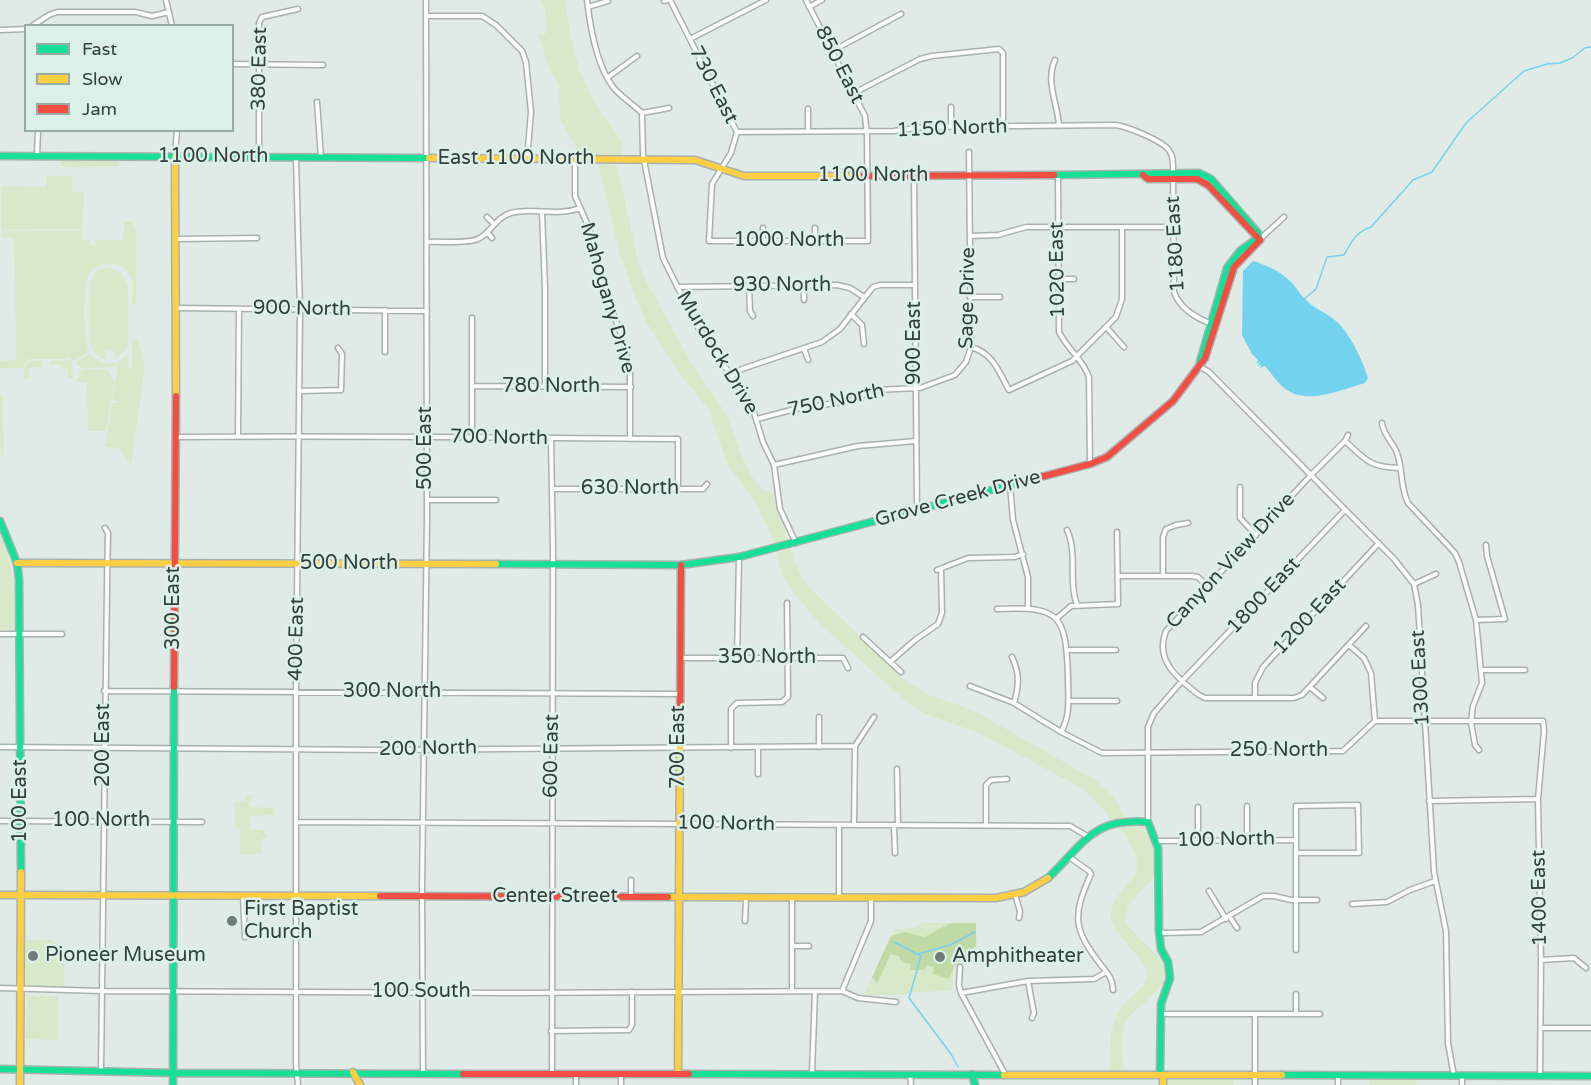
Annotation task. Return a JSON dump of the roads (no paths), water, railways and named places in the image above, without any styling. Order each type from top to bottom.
[{"type":"street","points":[[166,0],[172,24]]},
{"type":"street","name":"500 East","points":[[423,1073],[422,897],[427,500],[426,0]]},
{"type":"street","points":[[587,0],[601,64],[614,89],[642,112],[669,108]]},
{"type":"street","name":"730 East","points":[[667,0],[690,39],[737,132],[731,153],[712,184],[709,241]]},
{"type":"street","points":[[690,39],[766,0]]},
{"type":"street","name":"850 East","points":[[806,0],[865,116],[868,241]]},
{"type":"street","points":[[809,7],[822,0]]},
{"type":"street","points":[[588,7],[608,1]]},
{"type":"street","name":"380 East","points":[[260,158],[259,23],[262,16],[298,9]]},
{"type":"street","points":[[35,24],[57,12],[135,12],[152,16],[169,12]]},
{"type":"street","points":[[832,51],[902,14]]},
{"type":"street","points":[[426,16],[482,16],[496,25],[522,51],[526,62],[531,112],[527,159]]},
{"type":"street","points":[[0,30],[24,29]]},
{"type":"street","points":[[854,93],[920,58],[999,49],[1003,53],[1003,126]]},
{"type":"street","points":[[607,78],[637,56]]},
{"type":"street","points":[[1055,60],[1052,67],[1052,96],[1058,113],[1059,126]]},
{"type":"street","points":[[234,64],[323,65]]},
{"type":"street","points":[[317,102],[321,158]]},
{"type":"street","points":[[951,107],[951,127]]},
{"type":"street","points":[[808,109],[808,131]]},
{"type":"street","name":"Murdock Drive","points":[[642,112],[644,160],[663,258],[697,326],[748,398],[763,442],[774,465],[780,509],[796,543]]},
{"type":"street","name":"1150 North","points":[[737,132],[1116,125],[1125,126],[1163,145]]},
{"type":"street","points":[[38,132],[38,156]]},
{"type":"street","name":"300 East","points":[[173,1085],[177,132]]},
{"type":"street","name":"1180 East","points":[[1163,145],[1173,158],[1174,292],[1177,299],[1193,315],[1213,324]]},
{"type":"street","name":"Sage Drive","points":[[915,388],[956,375],[966,362],[971,347],[969,152]]},
{"type":"street","name":"1100 North","points":[[0,156],[425,159]]},
{"type":"street","name":"400 East","points":[[296,158],[300,310],[296,692],[298,1085]]},
{"type":"street","name":"East 1100 North","points":[[425,159],[607,159]]},
{"type":"street","name":"Mahogany Drive","points":[[573,159],[575,196],[589,228],[604,291],[623,340],[630,368],[630,439]]},
{"type":"street","name":"1100 North","points":[[607,159],[695,160],[707,162],[720,169],[744,176],[1143,175],[1148,173],[1173,176],[1199,173],[1211,179],[1258,233],[1260,240]]},
{"type":"street","name":"1020 East","points":[[1058,175],[1059,332],[1066,347],[1086,367],[1089,377],[1090,464]]},
{"type":"street","name":"900 East","points":[[915,176],[917,511]]},
{"type":"street","points":[[427,242],[478,239],[510,213],[563,213],[580,207]]},
{"type":"street","points":[[542,213],[545,386]]},
{"type":"street","points":[[487,217],[494,224]]},
{"type":"street","name":"Grove Creek Drive","points":[[681,565],[739,556],[796,543],[1090,464],[1107,457],[1173,402],[1199,366],[1213,324],[1227,268],[1240,251],[1255,240],[1260,240],[1284,217]]},
{"type":"street","points":[[971,347],[991,357],[1009,390],[1066,366],[1107,328],[1121,306],[1122,226]]},
{"type":"street","points":[[970,236],[998,235],[1026,227],[1174,226]]},
{"type":"street","points":[[763,228],[763,242]]},
{"type":"street","points":[[815,228],[815,241]]},
{"type":"street","points":[[486,232],[492,238]]},
{"type":"street","points":[[176,239],[257,238]]},
{"type":"street","name":"1000 North","points":[[709,241],[868,241]]},
{"type":"street","points":[[1058,279],[1074,279]]},
{"type":"street","points":[[732,375],[742,369],[833,336],[873,287],[915,285]]},
{"type":"street","points":[[749,286],[750,311],[753,316]]},
{"type":"street","points":[[804,286],[804,300]]},
{"type":"street","name":"930 North","points":[[677,287],[843,286],[864,297]]},
{"type":"street","points":[[970,297],[1000,297]]},
{"type":"street","name":"900 North","points":[[177,308],[427,310]]},
{"type":"street","points":[[238,436],[239,309]]},
{"type":"street","points":[[385,310],[385,352]]},
{"type":"street","points":[[851,314],[862,325],[864,344]]},
{"type":"street","points":[[472,318],[472,436]]},
{"type":"street","points":[[1107,328],[1124,347]]},
{"type":"street","points":[[300,391],[341,390],[342,354],[338,348]]},
{"type":"street","points":[[804,348],[808,360]]},
{"type":"street","name":"1300 East","points":[[1199,366],[1209,372],[1379,543],[1405,570],[1414,584],[1418,605],[1423,720],[1435,881],[1446,931],[1448,1043],[1454,1077]]},
{"type":"street","name":"780 North","points":[[472,386],[631,387]]},
{"type":"street","name":"750 North","points":[[757,419],[795,409],[850,401],[874,390],[915,388]]},
{"type":"street","points":[[1382,423],[1383,431],[1396,450],[1404,496],[1449,545],[1459,562],[1476,620],[1482,683],[1473,706],[1471,722],[1475,745],[1479,750]]},
{"type":"street","points":[[1348,435],[1346,441],[1374,465],[1381,468],[1399,468]]},
{"type":"street","name":"700 North","points":[[175,437],[472,436],[551,439],[678,439],[678,489]]},
{"type":"street","name":"600 East","points":[[551,439],[552,1073]]},
{"type":"street","points":[[774,465],[858,446],[916,441]]},
{"type":"street","name":"Canyon View Drive","points":[[1182,681],[1168,667],[1163,657],[1163,636],[1166,631],[1311,475],[1346,441]]},
{"type":"street","name":"630 North","points":[[552,489],[703,489],[707,484]]},
{"type":"street","points":[[1010,485],[1012,520],[1028,577],[1028,608]]},
{"type":"street","points":[[1240,487],[1240,518],[1256,535]]},
{"type":"street","points":[[427,500],[496,500]]},
{"type":"street","name":"1800 East","points":[[1148,822],[1148,727],[1154,713],[1345,510]]},
{"type":"street","name":"100 East","points":[[0,521],[17,563],[19,579],[20,1085]]},
{"type":"street","points":[[1163,576],[1163,537],[1166,529],[1188,523]]},
{"type":"street","name":"200 East","points":[[100,1071],[108,533],[105,528]]},
{"type":"street","points":[[1067,530],[1072,541],[1072,591],[1077,606]]},
{"type":"street","points":[[1056,619],[1071,606],[1118,604],[1117,532]]},
{"type":"street","name":"1200 East","points":[[1255,698],[1255,683],[1263,667],[1379,543]]},
{"type":"street","points":[[1476,620],[1505,618],[1487,556],[1486,545]]},
{"type":"street","points":[[890,662],[938,624],[942,613],[939,570],[961,560],[1016,557],[1023,554]]},
{"type":"street","points":[[736,658],[739,556]]},
{"type":"street","name":"500 North","points":[[17,563],[681,565]]},
{"type":"street","name":"700 East","points":[[678,1074],[681,565]]},
{"type":"street","points":[[1414,584],[1436,574]]},
{"type":"street","points":[[1118,576],[1192,576],[1198,577],[1208,587]]},
{"type":"street","points":[[731,748],[731,709],[737,703],[782,702],[788,697],[787,603]]},
{"type":"street","points":[[997,609],[1028,608],[1044,611],[1062,625],[1067,650],[1068,716],[1061,732]]},
{"type":"street","points":[[1182,681],[1205,698],[1294,698],[1302,695],[1366,626]]},
{"type":"street","points":[[0,634],[62,634]]},
{"type":"street","points":[[863,637],[901,672]]},
{"type":"street","points":[[1349,645],[1364,658],[1371,673],[1375,722],[1423,720],[1471,722]]},
{"type":"street","points":[[1067,650],[1116,650]]},
{"type":"street","points":[[1012,657],[1019,677],[1014,703]]},
{"type":"street","name":"350 North","points":[[680,658],[843,658],[848,668]]},
{"type":"street","points":[[1481,670],[1525,670]]},
{"type":"street","points":[[970,686],[1014,703],[1061,732],[1102,753],[1148,752]]},
{"type":"street","points":[[1310,687],[1323,698]]},
{"type":"street","name":"300 North","points":[[104,691],[680,693]]},
{"type":"street","points":[[1068,701],[1117,701]]},
{"type":"street","points":[[819,717],[819,747]]},
{"type":"street","points":[[854,825],[855,746],[874,717]]},
{"type":"street","name":"1400 East","points":[[1471,722],[1542,721],[1544,731],[1538,799],[1541,960],[1540,1076]]},
{"type":"street","name":"250 North","points":[[1148,752],[1343,751],[1375,722]]},
{"type":"street","name":"200 North","points":[[0,747],[424,749],[855,746]]},
{"type":"street","points":[[758,748],[758,774]]},
{"type":"street","points":[[895,853],[897,769]]},
{"type":"street","points":[[986,825],[986,785],[991,780],[1007,779]]},
{"type":"street","points":[[1429,801],[1538,799]]},
{"type":"street","points":[[1296,853],[1359,853],[1358,805],[1296,806],[1295,840],[1296,950]]},
{"type":"street","points":[[1247,806],[1247,840]]},
{"type":"street","points":[[1198,807],[1198,841]]},
{"type":"street","name":"100 North","points":[[0,820],[202,822]]},
{"type":"street","points":[[1088,836],[1095,830],[1111,824],[1125,821],[1148,822],[1156,841],[1159,855],[1159,931],[1161,949],[1168,962],[1170,978],[1160,1014],[1163,1085]]},
{"type":"street","name":"100 North","points":[[297,822],[1070,826],[1088,836]]},
{"type":"street","points":[[839,825],[839,897]]},
{"type":"street","name":"Center Street","points":[[0,896],[21,894],[996,898],[1015,895],[1040,884],[1088,836]]},
{"type":"street","name":"100 North","points":[[1156,841],[1295,840]]},
{"type":"street","points":[[1069,856],[1091,874],[1079,906],[1079,926],[1086,944],[1113,981],[1113,990]]},
{"type":"street","points":[[631,880],[631,897]]},
{"type":"street","points":[[1352,904],[1387,903],[1410,890],[1435,881]]},
{"type":"street","points":[[1209,891],[1237,928]]},
{"type":"street","points":[[243,895],[245,937]]},
{"type":"street","points":[[1015,895],[1020,911],[1019,918]]},
{"type":"street","points":[[1159,931],[1165,933],[1201,932],[1263,896],[1317,900]]},
{"type":"street","points":[[745,921],[746,897]]},
{"type":"street","points":[[792,897],[792,991]]},
{"type":"street","points":[[842,991],[871,921],[871,897]]},
{"type":"street","points":[[792,946],[809,946]]},
{"type":"street","points":[[1541,960],[1574,958],[1586,968]]},
{"type":"street","points":[[960,967],[958,985],[961,993],[1005,1074]]},
{"type":"street","points":[[961,993],[1029,981],[1088,980],[1106,972]]},
{"type":"street","points":[[1029,981],[1034,1012],[1032,1018]]},
{"type":"street","name":"100 South","points":[[0,988],[102,991],[551,993],[842,991],[858,998],[896,1002]]},
{"type":"street","points":[[812,1073],[815,991]]},
{"type":"street","points":[[551,1031],[627,1031],[632,1027],[632,992]]},
{"type":"street","points":[[1296,994],[1296,1014]]},
{"type":"street","points":[[1160,1014],[1320,1014]]},
{"type":"street","points":[[1255,1014],[1255,1085]]},
{"type":"street","points":[[1540,1028],[1591,1028]]},
{"type":"street","points":[[0,1068],[173,1073],[1591,1076]]},
{"type":"street","points":[[353,1072],[360,1085]]},
{"type":"street","points":[[576,1073],[576,1085]]},
{"type":"street","points":[[621,1073],[621,1085]]},
{"type":"street","points":[[910,1073],[911,1085]]},
{"type":"street","points":[[972,1074],[975,1085]]},
{"type":"street","points":[[1338,1075],[1338,1085]]},
{"type":"street","points":[[1462,1077],[1462,1085]]},
{"type":"water","points":[[1253,261],[1282,274],[1308,302],[1344,329],[1359,354],[1368,378],[1365,383],[1324,395],[1303,396],[1284,388],[1265,366],[1260,368],[1261,365],[1258,366],[1260,362],[1256,364],[1258,360],[1252,354],[1242,335],[1243,271]]},
{"type":"waterway","points":[[1303,300],[1316,289],[1327,257],[1344,255],[1355,238],[1371,227],[1413,180],[1432,172],[1466,123],[1524,71],[1547,64],[1560,63],[1572,58],[1585,48],[1591,47]]},
{"type":"waterway","points":[[918,954],[950,945],[975,932]]},
{"type":"waterway","points":[[894,942],[921,956],[909,998],[951,1054],[958,1067]]},
{"type":"place","name":"First Baptist Church","points":[[232,921]]},
{"type":"place","name":"Pioneer Museum","points":[[33,956]]},
{"type":"place","name":"Amphitheater","points":[[940,957]]}]
